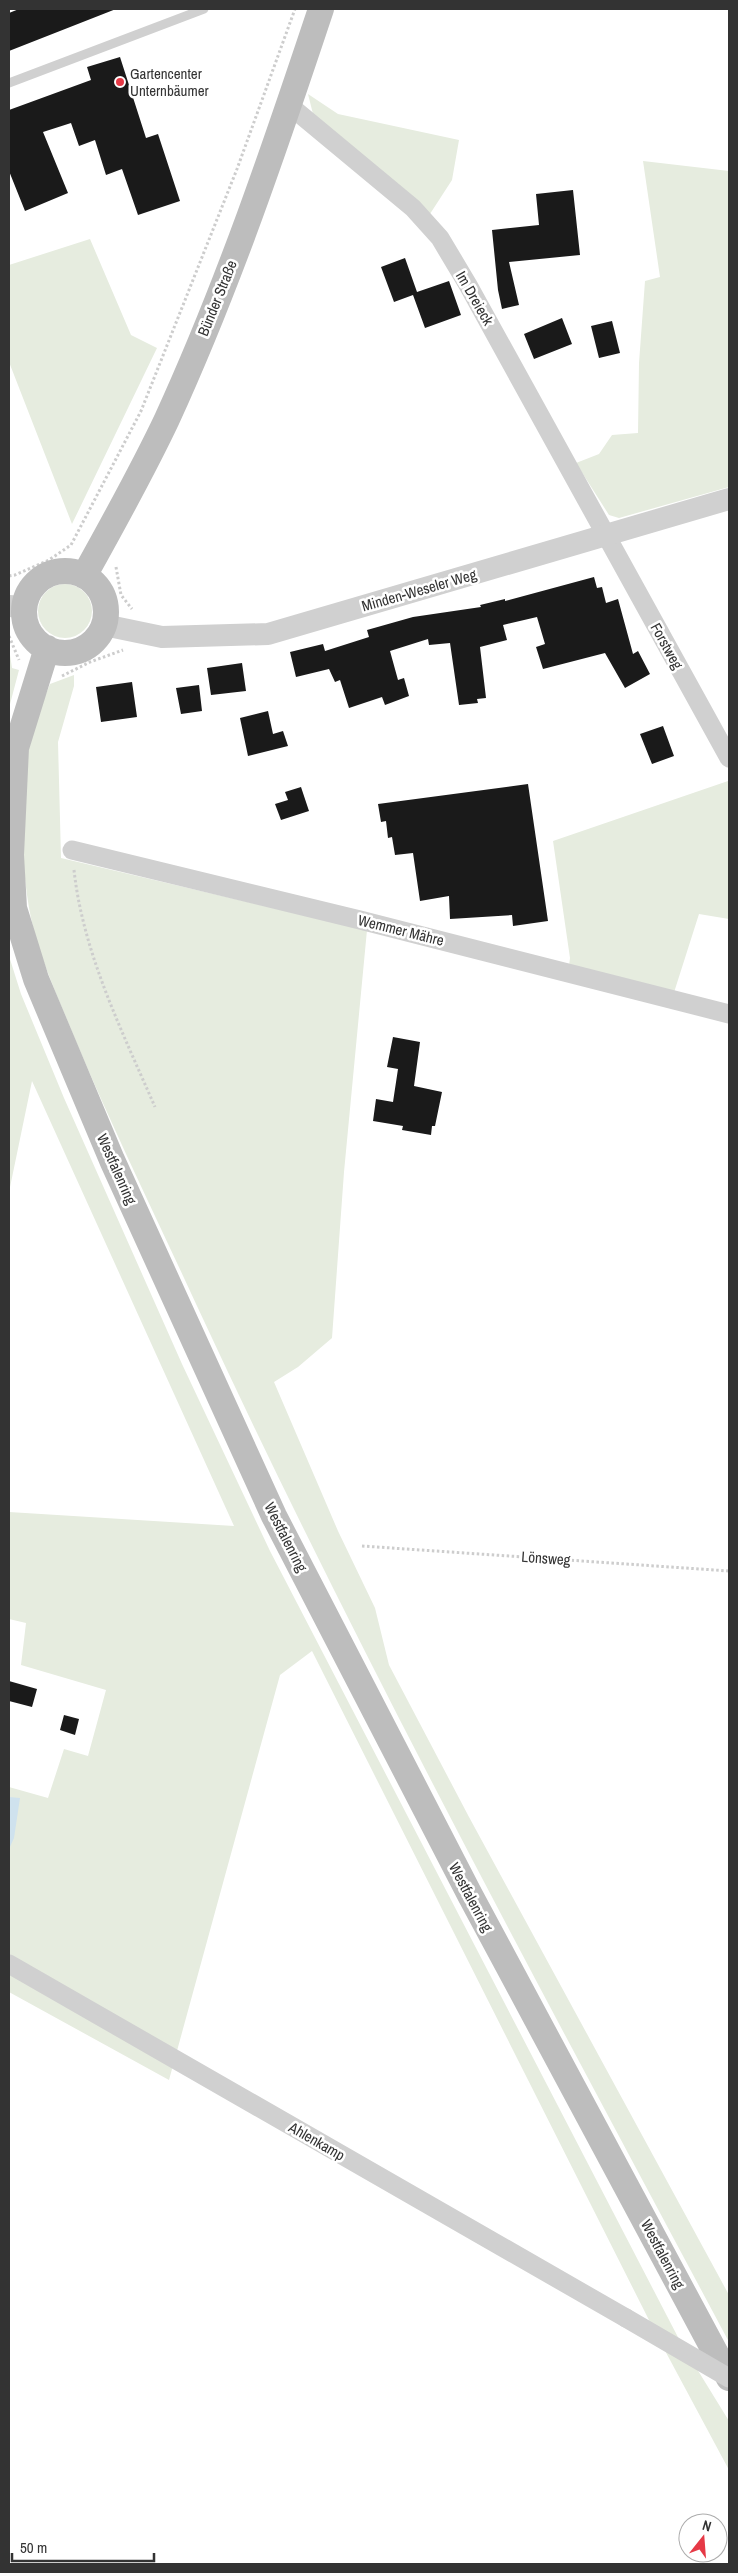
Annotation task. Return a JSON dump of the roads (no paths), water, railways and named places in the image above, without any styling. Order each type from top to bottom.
[{"type":"main road","name":"Bünder Straße","points":[[84,576],[167,419],[233,258],[289,105],[321,9]]},
{"type":"main road","points":[[59,571],[72,572],[84,576],[101,592],[106,614],[104,625],[98,636],[80,650],[58,652],[47,648],[32,635],[25,617],[17,606],[46,576],[59,571]]},
{"type":"main road","name":"Westfalenring","points":[[47,648],[16,748],[11,855],[14,908],[36,979],[112,1160],[274,1516],[470,1895],[729,2378]]},
{"type":"street","name":"Im Dreieck","points":[[289,105],[413,208],[440,238],[468,284],[605,535]]},
{"type":"street","name":"Minden-Weseler Weg","points":[[104,625],[162,637],[268,634],[729,500]]},
{"type":"street","name":"Forstweg","points":[[605,535],[729,758]]},
{"type":"street","name":"Wemmer Mähre","points":[[72,850],[729,1014]]},
{"type":"street","name":"Ahlenkamp","points":[[9,1964],[729,2378]]},
{"type":"lane","points":[[9,83],[204,9]]},
{"type":"water","points":[[9,1797],[20,1798],[14,1838],[9,1849]]},
{"type":"place","name":"Gartencenter Unternbäumer","points":[[120,82]]}]
